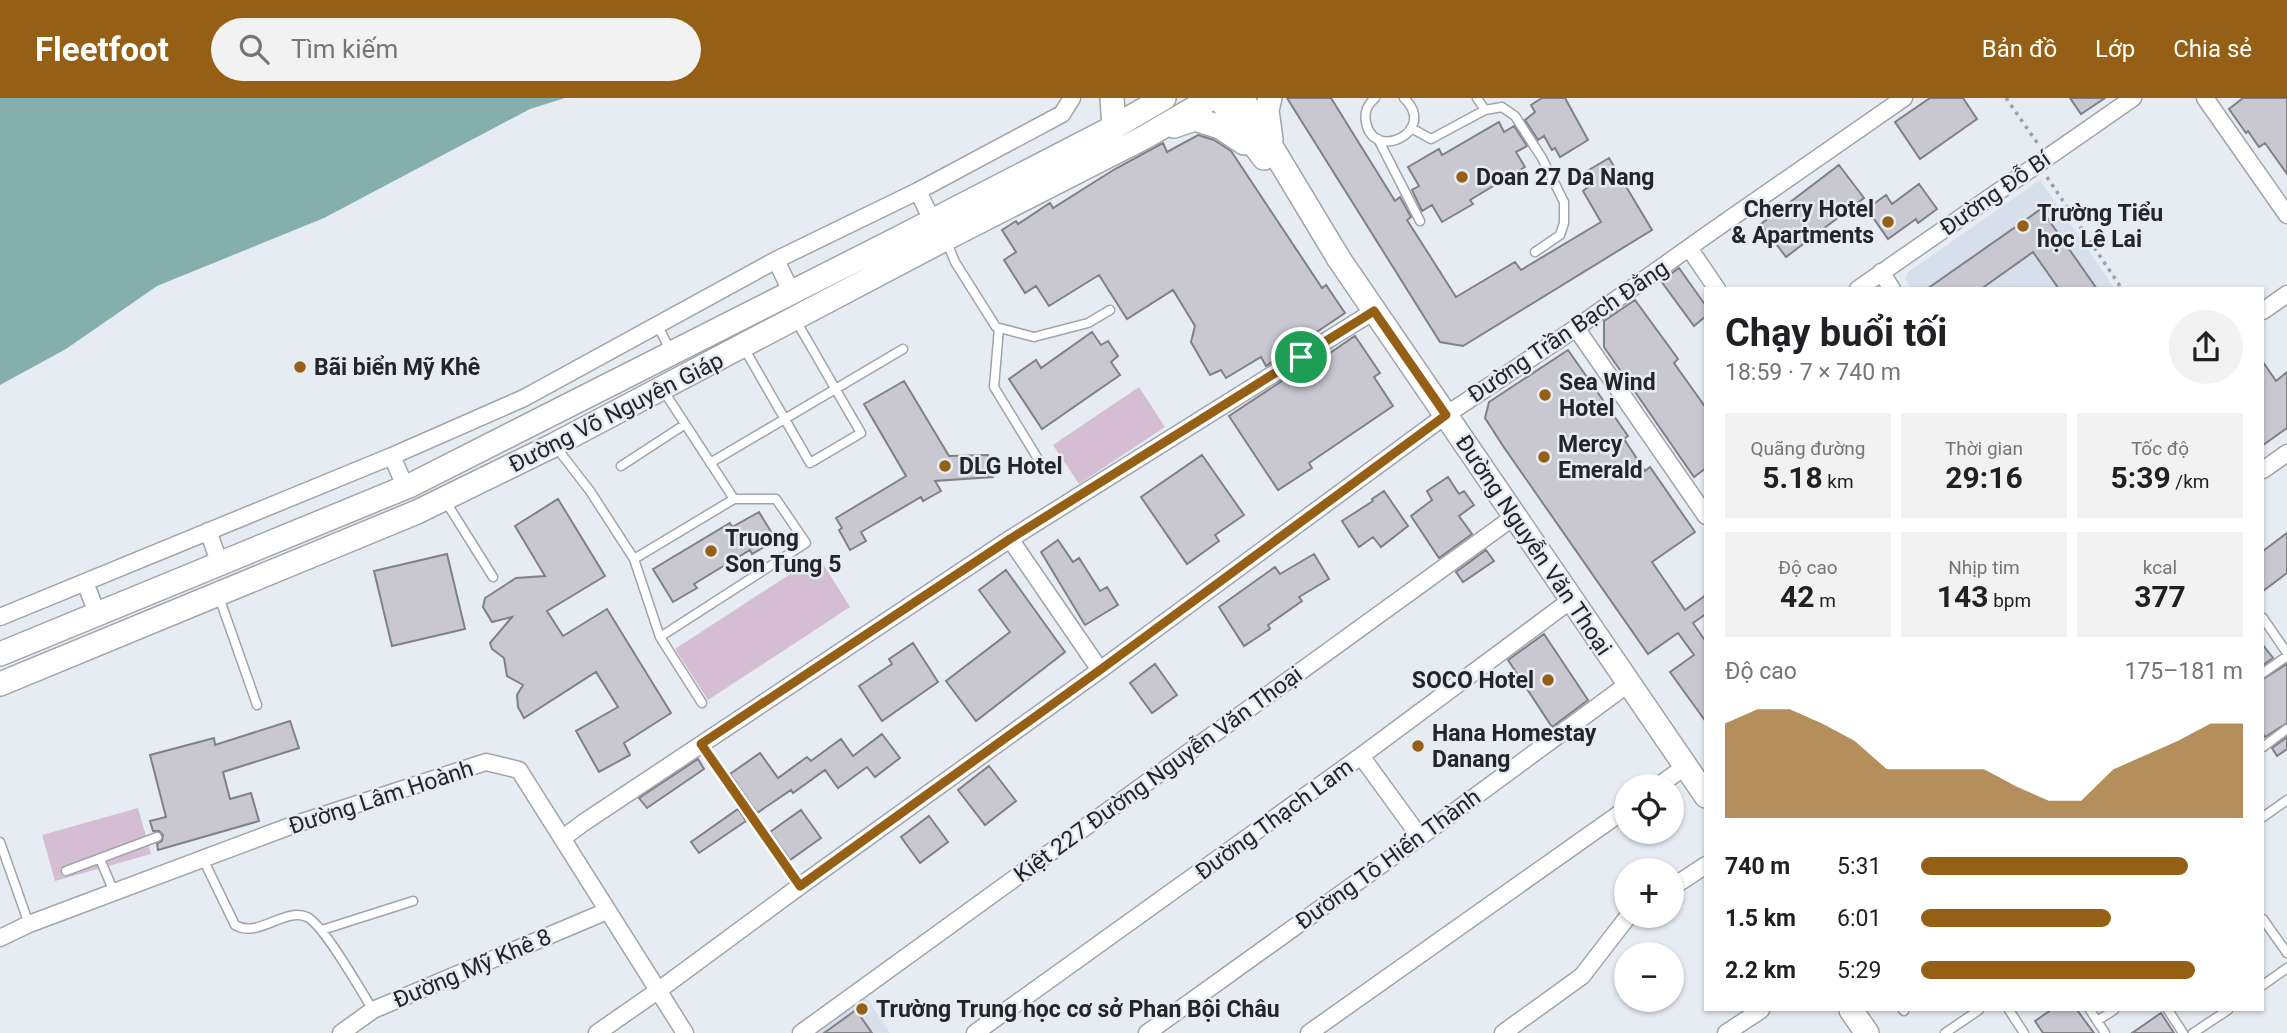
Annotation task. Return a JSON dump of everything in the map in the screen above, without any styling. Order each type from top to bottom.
[{"type":"main road","points":[[1112,98],[1114,127]]},
{"type":"main road","name":"Đường Võ Nguyên Giáp","points":[[0,654],[411,485],[1114,127],[1164,98]]},
{"type":"main road","name":"Đường Võ Nguyên Giáp","points":[[0,684],[444,499],[554,445],[1145,137],[1212,98]]},
{"type":"main road","name":"Đường Nguyễn Văn Thoại","points":[[1219,98],[1267,153],[1704,793]]},
{"type":"main road","name":"Đường Nguyễn Văn Thoại","points":[[1242,98],[1267,153]]},
{"type":"main road","points":[[1145,137],[1195,119],[1220,127],[1267,153],[1267,110],[1270,98]]},
{"type":"main road","points":[[1852,1011],[1867,1033]]},
{"type":"street","points":[[0,617],[392,456],[524,398],[776,260],[918,191],[1062,114],[1072,98]]},
{"type":"street","name":"Đường Trần Bạch Đằng","points":[[597,1033],[1100,670],[1446,415],[1576,328],[1904,98]]},
{"type":"street","name":"Đường Đỗ Bí","points":[[1861,287],[2133,98]]},
{"type":"street","points":[[2205,98],[2287,215]]},
{"type":"street","points":[[918,191],[928,212]]},
{"type":"street","points":[[1689,248],[1716,287]]},
{"type":"street","points":[[776,260],[787,283]]},
{"type":"street","points":[[1881,272],[1891,287]]},
{"type":"street","points":[[2264,310],[2287,294]]},
{"type":"street","points":[[563,838],[1010,539],[1374,311]]},
{"type":"street","points":[[1576,328],[1704,513]]},
{"type":"street","points":[[524,398],[533,415]]},
{"type":"street","points":[[392,456],[401,477]]},
{"type":"street","points":[[2264,469],[2285,458]]},
{"type":"street","name":"Kiệt 227 Đường Nguyễn Văn Thoại","points":[[801,1033],[1515,516]]},
{"type":"street","points":[[208,531],[216,553]]},
{"type":"street","points":[[1010,539],[1100,670]]},
{"type":"street","points":[[85,582],[93,603]]},
{"type":"street","name":"Đường Thạch Lam","points":[[975,1033],[1361,756],[1571,600]]},
{"type":"street","name":"Đường Tô Hiến Thành","points":[[1147,1033],[1628,684]]},
{"type":"street","points":[[1361,756],[1420,837]]},
{"type":"street","name":"Đường Lâm Hoành","points":[[0,938],[29,924],[293,825],[486,762],[520,769],[685,1033]]},
{"type":"street","points":[[1675,774],[1686,766]]},
{"type":"street","points":[[1309,1033],[1614,817]]},
{"type":"street","points":[[1684,879],[1704,866]]},
{"type":"street","name":"Đường Mỹ Khê 8","points":[[341,1033],[373,1010],[607,911]]},
{"type":"street","points":[[1503,1033],[1581,976],[1619,928]]},
{"type":"street","points":[[1726,1033],[1759,1011]]},
{"type":"lane","points":[[1375,98],[1368,106],[1365,121],[1367,128],[1378,139],[1420,221]]},
{"type":"lane","points":[[1378,139],[1401,139],[1411,128],[1413,113],[1404,98]]},
{"type":"lane","points":[[1478,98],[1485,110]]},
{"type":"lane","points":[[1411,128],[1431,139],[1485,110],[1502,107],[1515,116],[1542,158],[1564,202],[1564,223],[1560,235],[1535,252]]},
{"type":"lane","points":[[945,239],[955,261],[996,327],[1034,337],[1088,323],[1110,310]]},
{"type":"lane","points":[[743,346],[810,463],[861,433],[795,318]]},
{"type":"lane","points":[[658,326],[667,344]]},
{"type":"lane","points":[[999,328],[994,387],[1043,467]]},
{"type":"lane","points":[[710,463],[904,349]]},
{"type":"lane","points":[[662,388],[734,499]]},
{"type":"lane","points":[[621,466],[684,425]]},
{"type":"lane","points":[[554,445],[590,491],[634,559],[660,637],[702,703]]},
{"type":"lane","points":[[444,499],[493,577]]},
{"type":"lane","points":[[634,559],[734,499],[776,499],[806,543],[660,637]]},
{"type":"lane","points":[[218,594],[257,705]]},
{"type":"lane","points":[[2264,620],[2287,655],[2264,672]]},
{"type":"lane","points":[[2264,746],[2287,729]]},
{"type":"lane","points":[[701,744],[800,886]]},
{"type":"lane","points":[[2264,814],[2287,800]]},
{"type":"lane","points":[[66,871],[157,837]]},
{"type":"lane","points":[[0,842],[29,924]]},
{"type":"lane","points":[[100,859],[114,892]]},
{"type":"lane","points":[[204,859],[235,925],[246,930],[296,916],[306,917],[322,930],[373,1010]]},
{"type":"lane","points":[[322,930],[413,901]]},
{"type":"lane","points":[[2264,920],[2287,953]]},
{"type":"lane","points":[[2264,984],[2287,968]]},
{"type":"lane","points":[[1945,1033],[1978,1011]]},
{"type":"lane","points":[[2010,1011],[2024,1033]]},
{"type":"lane","points":[[2091,1011],[2105,1033]]},
{"type":"lane","points":[[2097,1021],[2112,1011]]},
{"type":"lane","points":[[2169,1011],[2183,1033]]},
{"type":"lane","points":[[2193,1033],[2226,1011]]},
{"type":"path","points":[[2007,98],[2042,161],[2121,287]]},
{"type":"shaded area","points":[[0,98],[565,98],[530,109],[324,218],[157,286],[66,349],[0,385]]},
{"type":"shaded area","name":"Trường Tiểu học Lê Lai","points":[[2040,180],[2114,287],[1910,287],[1905,278],[1908,272]]},
{"type":"shaded area","points":[[1139,387],[1165,427],[1079,484],[1053,445]]},
{"type":"shaded area","points":[[818,556],[850,607],[708,700],[675,649]]},
{"type":"shaded area","points":[[138,808],[151,854],[55,881],[42,835]]},
{"type":"shaded area","name":"Trường Trung học cơ sở Phan Bội Châu","points":[[866,997],[890,1033],[817,1033],[833,1021]]},
{"type":"building","points":[[1287,98],[1331,98],[1395,201],[1400,197],[1411,217],[1407,220],[1456,297],[1515,262],[1521,270],[1601,222],[1583,191],[1589,186],[1582,174],[1609,158],[1652,230],[1463,346],[1440,342]]},
{"type":"building","points":[[1542,98],[1565,98],[1588,140],[1560,157],[1555,148],[1552,150],[1544,136],[1538,140],[1525,120],[1535,112],[1531,105]]},
{"type":"building","points":[[1930,98],[1963,98],[1977,119],[1920,159],[1895,122]]},
{"type":"building","points":[[2070,98],[2105,98],[2081,114]]},
{"type":"building","points":[[2243,98],[2287,98],[2287,174],[2265,143],[2259,147],[2229,109]]},
{"type":"building","name":"Doan 27 Da Nang","points":[[1499,122],[1504,132],[1514,126],[1527,146],[1516,152],[1525,167],[1470,200],[1473,204],[1442,222],[1432,205],[1422,211],[1412,190],[1419,186],[1408,167],[1439,149],[1442,155]]},
{"type":"building","points":[[1198,135],[1214,140],[1231,151],[1322,288],[1326,285],[1345,313],[1266,366],[1261,357],[1226,378],[1221,370],[1210,375],[1191,342],[1195,326],[1173,290],[1127,319],[1099,275],[1049,306],[1036,286],[1025,293],[1004,260],[1016,252],[1002,230],[1016,221],[1018,224],[1050,203],[1053,208],[1163,143],[1167,152]]},
{"type":"building","points":[[1839,165],[1864,198],[1786,257],[1761,224]]},
{"type":"building","points":[[1919,184],[1937,209],[1918,223],[1916,219],[1888,239],[1867,209],[1886,195],[1892,204]]},
{"type":"building","points":[[2041,209],[2096,287],[2058,287],[2033,252],[1984,287],[1930,287]]},
{"type":"building","points":[[1679,268],[1704,303],[1704,318],[1694,326],[1661,281]]},
{"type":"building","points":[[1635,300],[1678,359],[1674,363],[1704,405],[1704,470],[1694,477],[1604,347],[1604,321]]},
{"type":"building","points":[[1092,332],[1101,345],[1108,341],[1118,356],[1111,362],[1120,375],[1042,429],[1009,379],[1036,360],[1041,368]]},
{"type":"building","points":[[1355,336],[1380,373],[1374,377],[1393,406],[1309,463],[1312,468],[1278,490],[1229,416],[1291,375],[1293,378]]},
{"type":"building","points":[[1568,350],[1628,436],[1624,439],[1645,471],[1650,467],[1695,532],[1652,562],[1685,610],[1704,596],[1704,615],[1693,623],[1704,639],[1704,719],[1670,672],[1694,655],[1678,633],[1648,654],[1485,418],[1489,402]]},
{"type":"building","points":[[2264,363],[2276,381],[2287,372],[2287,428],[2264,444]]},
{"type":"building","name":"DLG Hotel","points":[[904,381],[949,456],[988,455],[993,477],[935,481],[941,491],[923,501],[921,497],[861,532],[866,541],[850,550],[836,518],[906,476],[864,404]]},
{"type":"building","points":[[1202,455],[1244,515],[1215,535],[1219,541],[1187,564],[1141,497]]},
{"type":"building","points":[[1448,477],[1459,494],[1464,491],[1474,505],[1459,516],[1472,534],[1439,558],[1411,516],[1432,500],[1427,491]]},
{"type":"building","points":[[1384,491],[1408,526],[1381,547],[1373,537],[1359,547],[1342,521]]},
{"type":"building","points":[[558,499],[605,576],[547,611],[563,636],[607,609],[671,713],[624,743],[630,755],[599,772],[576,731],[618,707],[596,672],[524,718],[518,707],[517,695],[523,685],[507,676],[504,658],[492,649],[490,643],[512,617],[492,622],[483,607],[485,598],[516,578],[545,576],[515,526]]},
{"type":"building","points":[[759,512],[776,540],[752,554],[750,550],[694,584],[697,588],[673,602],[653,569],[730,523],[732,527]]},
{"type":"building","points":[[2287,533],[2287,573],[2264,590],[2264,550]]},
{"type":"building","points":[[1058,540],[1073,562],[1079,558],[1100,591],[1107,587],[1118,605],[1085,625],[1041,552]]},
{"type":"building","points":[[1486,550],[1494,561],[1463,582],[1456,572]]},
{"type":"building","points":[[447,554],[465,629],[392,646],[374,571]]},
{"type":"building","points":[[1314,554],[1329,579],[1299,597],[1302,601],[1268,625],[1270,629],[1244,646],[1219,607],[1275,567],[1280,574]]},
{"type":"building","points":[[1006,570],[1065,652],[976,721],[946,681],[1010,632],[979,590]]},
{"type":"building","name":"SOCO Hotel","points":[[1544,634],[1588,700],[1552,727],[1508,660]]},
{"type":"building","points":[[913,643],[938,682],[882,721],[859,686],[892,664],[889,659]]},
{"type":"building","points":[[2264,646],[2273,658],[2264,664]]},
{"type":"building","points":[[1155,664],[1177,695],[1152,713],[1130,683]]},
{"type":"building","points":[[2287,664],[2287,723],[2265,737],[2264,736],[2264,678]]},
{"type":"building","points":[[290,721],[299,748],[223,772],[230,799],[251,793],[259,821],[158,850],[157,844],[162,841],[163,835],[159,831],[153,831],[150,821],[166,817],[150,755],[214,738],[215,745]]},
{"type":"building","points":[[882,734],[900,758],[875,777],[867,767],[838,788],[825,770],[793,793],[791,790],[757,813],[730,774],[760,753],[778,778],[807,757],[811,761],[841,739],[853,756]]},
{"type":"building","points":[[2287,737],[2287,749],[2277,756],[2272,748]]},
{"type":"building","points":[[698,759],[704,769],[647,808],[639,798]]},
{"type":"building","points":[[989,766],[1016,801],[985,825],[958,790]]},
{"type":"building","points":[[738,809],[746,821],[699,853],[691,842]]},
{"type":"building","points":[[801,810],[821,838],[790,860],[770,832]]},
{"type":"building","points":[[929,816],[948,842],[920,863],[901,837]]},
{"type":"building","points":[[856,1010],[872,1033],[824,1033]]},
{"type":"building","points":[[2050,1011],[2078,1011],[2094,1033],[2043,1033],[2035,1021]]},
{"type":"building","points":[[2161,1013],[2174,1033],[2132,1033]]},
{"type":"place","name":"Doan 27 Da Nang","points":[[1462,177]]},
{"type":"place","name":"Cherry Hotel & Apartments","points":[[1888,222]]},
{"type":"place","name":"Trường Tiểu học Lê Lai","points":[[2023,226]]},
{"type":"place","name":"Bãi biển Mỹ Khê","points":[[300,367]]},
{"type":"place","name":"Sea Wind Hotel","points":[[1545,395]]},
{"type":"place","name":"Mercy Emerald","points":[[1544,457]]},
{"type":"place","name":"DLG Hotel","points":[[945,466]]},
{"type":"place","name":"Truong Son Tung 5","points":[[711,551]]},
{"type":"place","name":"SOCO Hotel","points":[[1548,680]]},
{"type":"place","name":"Hana Homestay Danang","points":[[1418,746]]},
{"type":"place","name":"Trường Trung học cơ sở Phan Bội Châu","points":[[862,1009]]},
{"type":"route","points":[[1374,311],[1446,415],[1100,670],[800,886],[701,744],[1010,539],[1301,357],[1374,311]]}]
